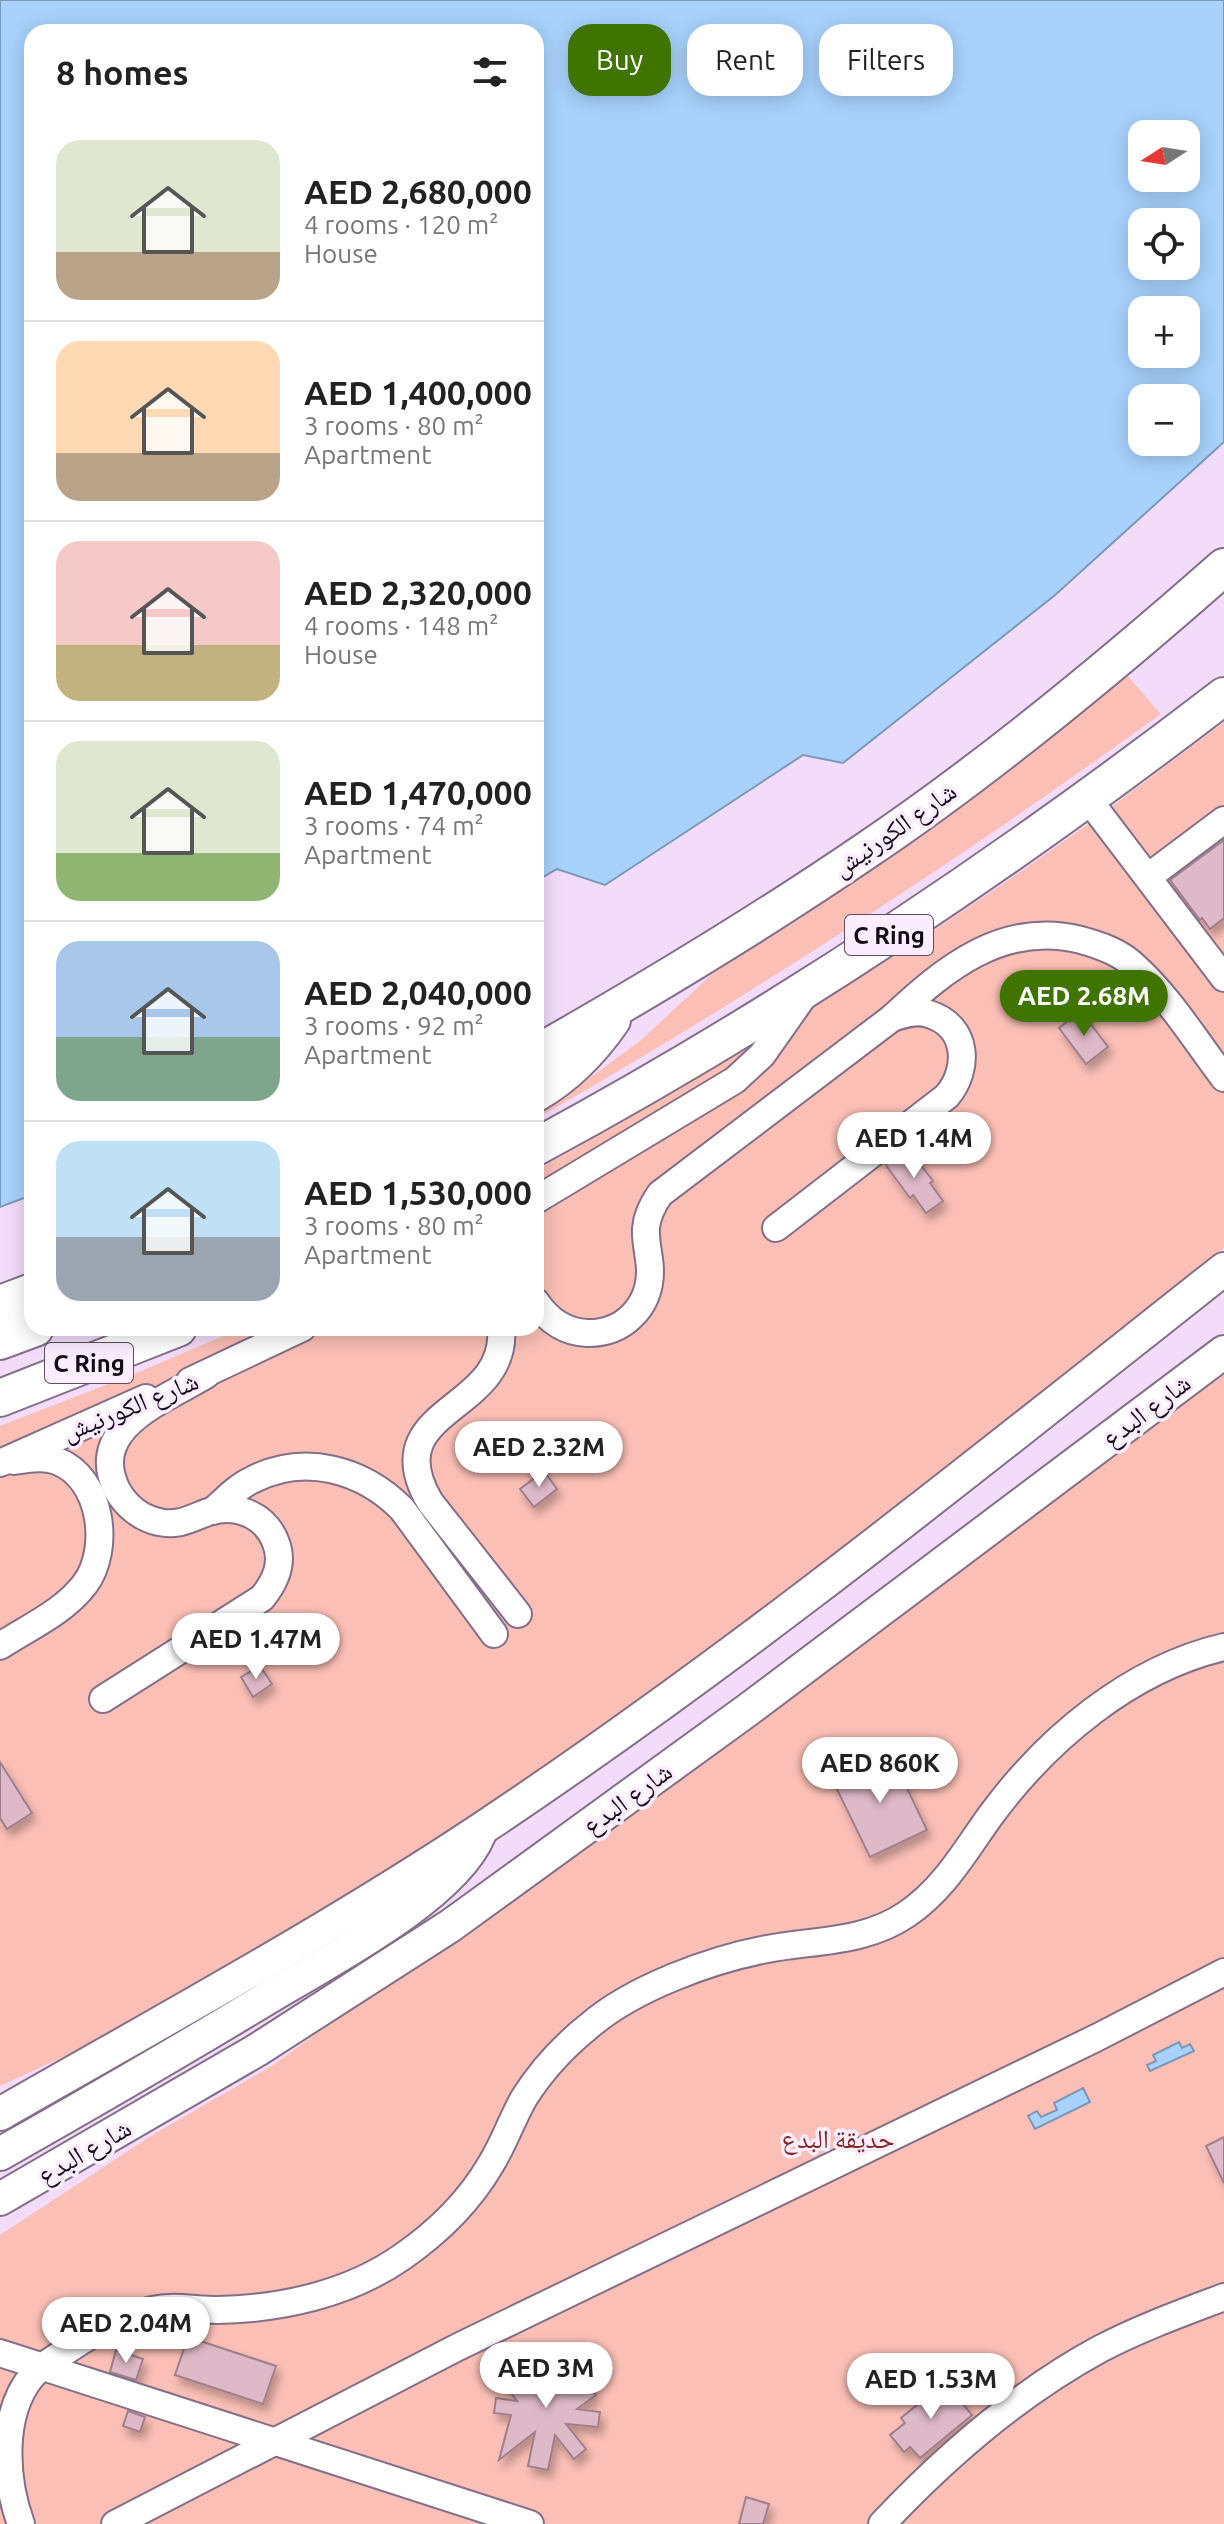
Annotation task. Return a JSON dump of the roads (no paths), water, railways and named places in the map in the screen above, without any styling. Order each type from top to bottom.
[{"type":"highway","name":"شارع الكورنيش","points":[[544,1049],[722,944],[870,848],[990,760],[1224,567]]},
{"type":"highway","name":"C Ring","points":[[544,1142],[697,1055],[964,885],[1088,799],[1224,696]]},
{"type":"highway","points":[[544,1087],[587,1051],[622,1005]]},
{"type":"highway","points":[[0,1304],[24,1295]]},
{"type":"highway","points":[[0,1341],[24,1332]]},
{"type":"highway","name":"شارع الكورنيش","points":[[0,1398],[158,1336]]},
{"type":"main road","points":[[0,2114],[337,1918],[482,1829],[759,1633],[914,1515],[1224,1269]]},
{"type":"main road","name":"شارع البدع","points":[[0,2199],[257,2050],[450,1926],[749,1709],[1224,1352]]},
{"type":"main road","points":[[0,2154],[153,2067],[385,1926],[451,1876],[473,1849],[482,1829]]},
{"type":"main road","points":[[0,2102],[38,2092]]},
{"type":"street","points":[[1088,799],[1190,933],[1219,959]]},
{"type":"street","points":[[1148,877],[1224,820]]},
{"type":"street","points":[[544,1311],[553,1322],[579,1333],[606,1331],[630,1319],[647,1294],[650,1270],[646,1229],[651,1209],[660,1194],[892,1018],[932,980],[974,953],[1022,936],[1067,937],[1103,947],[1129,961],[1163,998],[1224,1078]]},
{"type":"street","points":[[544,1196],[735,1080],[762,1055],[811,985]]},
{"type":"street","points":[[776,1228],[955,1087],[963,1054],[948,1025],[920,1012],[892,1018]]},
{"type":"street","points":[[544,1207],[568,1183]]},
{"type":"street","name":"شارع الكورنيش","points":[[2,1463],[70,1430],[206,1375],[286,1336]]},
{"type":"street","points":[[501,1336],[501,1347],[491,1374],[483,1384],[430,1425],[417,1452],[417,1462],[421,1487],[430,1502],[518,1614]]},
{"type":"street","points":[[103,1699],[241,1613],[262,1598],[272,1586],[279,1559],[277,1545],[270,1530],[259,1519],[245,1511],[213,1511],[177,1524],[160,1523],[144,1517],[122,1498],[112,1470],[114,1440],[122,1428],[206,1375]]},
{"type":"street","points":[[0,1646],[72,1598],[91,1574],[98,1557],[100,1536],[92,1498],[70,1467],[43,1458],[2,1463]]},
{"type":"street","points":[[213,1511],[250,1480],[281,1470],[318,1467],[354,1474],[386,1493],[402,1509],[494,1634]]},
{"type":"street","points":[[21,2524],[10,2482],[9,2440],[20,2395],[43,2367],[103,2327],[130,2316],[165,2307],[216,2310],[283,2304],[342,2289],[394,2263],[421,2244],[460,2207],[490,2166],[537,2079],[594,2021],[641,1993],[730,1958],[762,1950],[848,1938],[898,1920],[934,1893],[1011,1790],[1068,1732],[1109,1700],[1151,1674],[1224,1647]]},
{"type":"street","points":[[128,2521],[458,2347],[1096,2038],[1224,1972]]},
{"type":"street","points":[[882,2524],[965,2445],[1074,2364],[1129,2334],[1224,2297]]},
{"type":"street","points":[[0,2353],[530,2524]]},
{"type":"water","points":[[0,0],[1224,0],[1224,442],[1054,596],[843,763],[803,755],[605,885],[557,869],[544,876],[544,24],[24,24],[24,1198],[0,1207]]},
{"type":"water","points":[[1179,2042],[1182,2048],[1190,2044],[1194,2051],[1150,2071],[1147,2065],[1156,2061],[1153,2055]]},
{"type":"water","points":[[1083,2088],[1090,2102],[1035,2129],[1028,2116],[1037,2111],[1041,2117],[1057,2110],[1054,2103]]},
{"type":"park label","name":"حديقة البدع","points":[[838,2138]]}]
